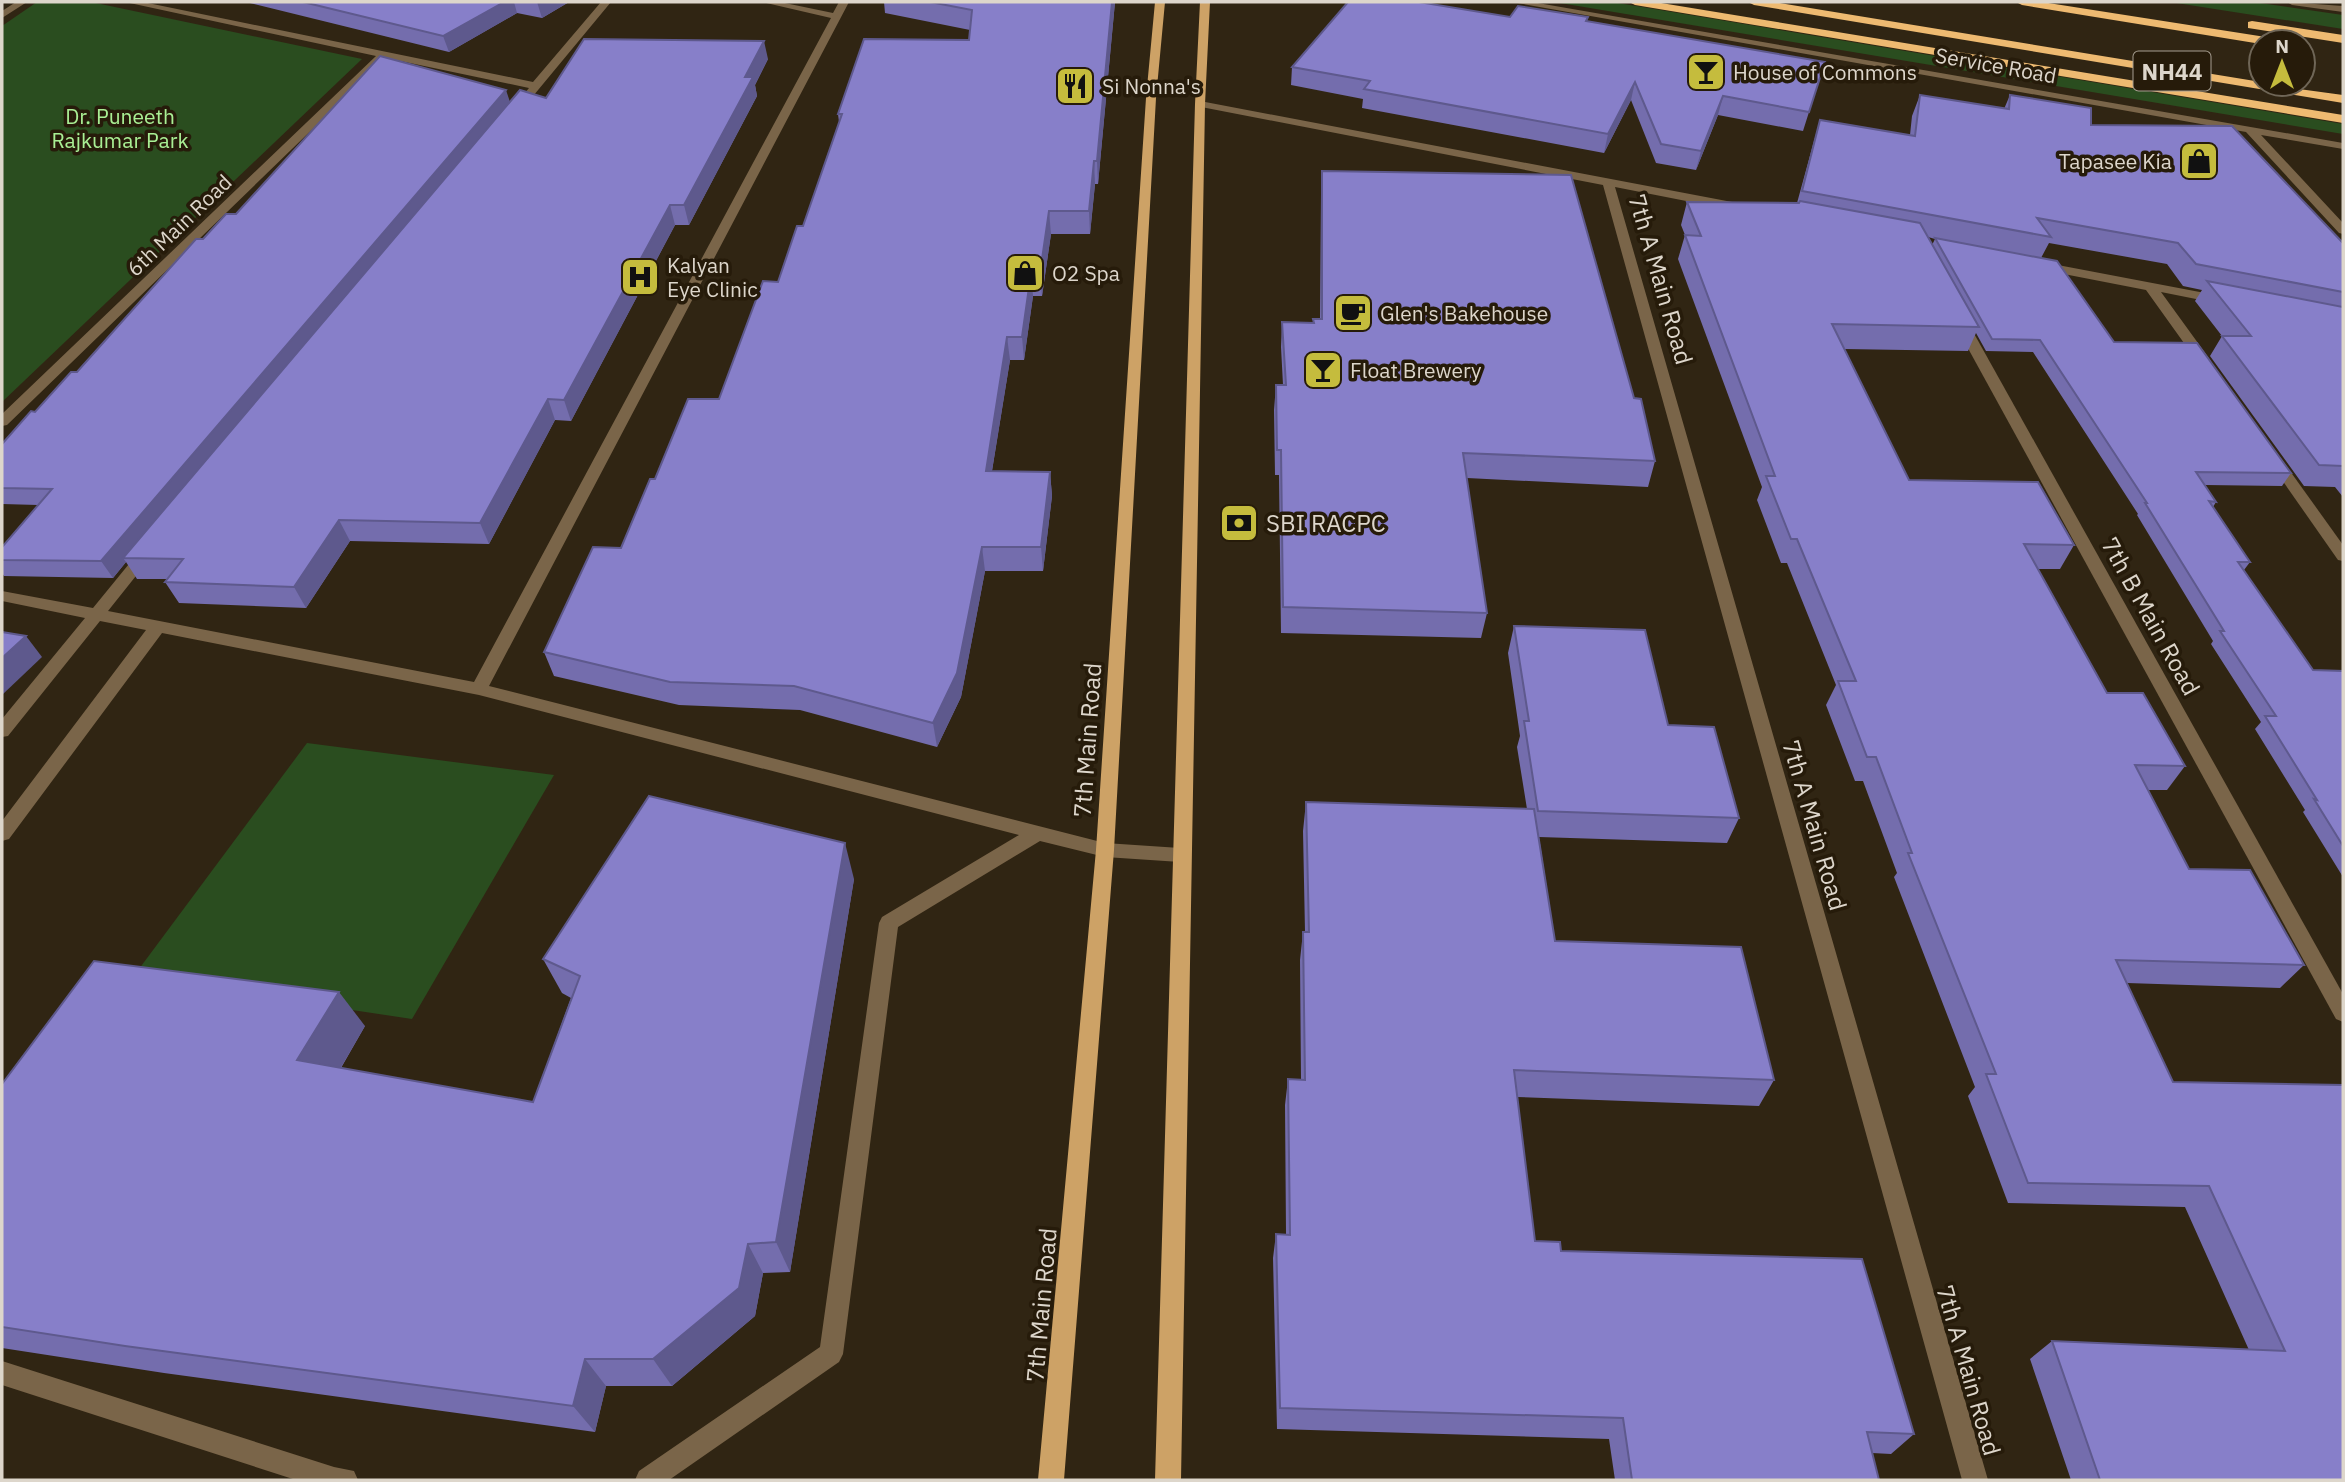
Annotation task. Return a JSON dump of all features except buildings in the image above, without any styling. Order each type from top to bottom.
[{"type":"highway","points":[[1635,2],[2343,119]]},
{"type":"highway","name":"NH44","points":[[1754,2],[2343,99]]},
{"type":"highway","name":"NH44","points":[[2022,2],[2247,38]]},
{"type":"highway","points":[[2237,23],[2343,39]]},
{"type":"main road","name":"7th Main Road","points":[[1051,1480],[1104,850],[1151,98],[1160,2]]},
{"type":"main road","points":[[1168,1480],[1181,855],[1200,104],[1205,2]]},
{"type":"street","points":[[2,16],[22,2]]},
{"type":"street","points":[[130,2],[536,86]]},
{"type":"street","points":[[510,118],[606,2]]},
{"type":"street","points":[[767,2],[836,16]]},
{"type":"street","points":[[479,689],[844,2]]},
{"type":"street","name":"Service Road","points":[[1517,2],[2343,146]]},
{"type":"street","points":[[2292,2],[2339,7]]},
{"type":"street","name":"6th Main Road","points":[[2,422],[383,55]]},
{"type":"street","points":[[1200,104],[1742,208]]},
{"type":"street","points":[[2249,129],[2343,230]]},
{"type":"street","name":"7th A Main Road","points":[[1608,182],[1975,1480]]},
{"type":"street","points":[[2033,264],[2233,302]]},
{"type":"street","points":[[2151,287],[2215,376]]},
{"type":"street","name":"7th B Main Road","points":[[1949,302],[2343,1013]]},
{"type":"street","points":[[2263,444],[2343,556]]},
{"type":"street","points":[[2,732],[157,540]]},
{"type":"street","points":[[2,596],[479,689],[1104,850],[1181,855]]},
{"type":"street","points":[[2,834],[158,626]]},
{"type":"street","points":[[648,1480],[831,1354],[889,923],[1038,833]]},
{"type":"street","points":[[2,1373],[334,1480],[345,1480]]},
{"type":"green space","name":"Dr. Puneeth Rajkumar Park","points":[[37,2],[91,2],[362,59],[2,402],[2,26]]},
{"type":"green space","points":[[1554,2],[1612,2],[2343,124],[2343,134]]},
{"type":"green space","points":[[2170,2],[2253,2],[2343,15],[2343,29]]},
{"type":"green space","points":[[307,743],[554,775],[412,1019],[133,977]]},
{"type":"place","name":"House of Commons","points":[[1706,72]]},
{"type":"place","name":"Si Nonna's","points":[[1075,86]]},
{"type":"place","name":"Tapasee Kia","points":[[2199,161]]},
{"type":"place","name":"O2 Spa","points":[[1025,273]]},
{"type":"place","name":"Kalyan Eye Clinic","points":[[640,277]]},
{"type":"place","name":"Glen's Bakehouse","points":[[1353,313]]},
{"type":"place","name":"Float Brewery","points":[[1323,370]]},
{"type":"place","name":"SBI RACPC","points":[[1239,523]]}]
